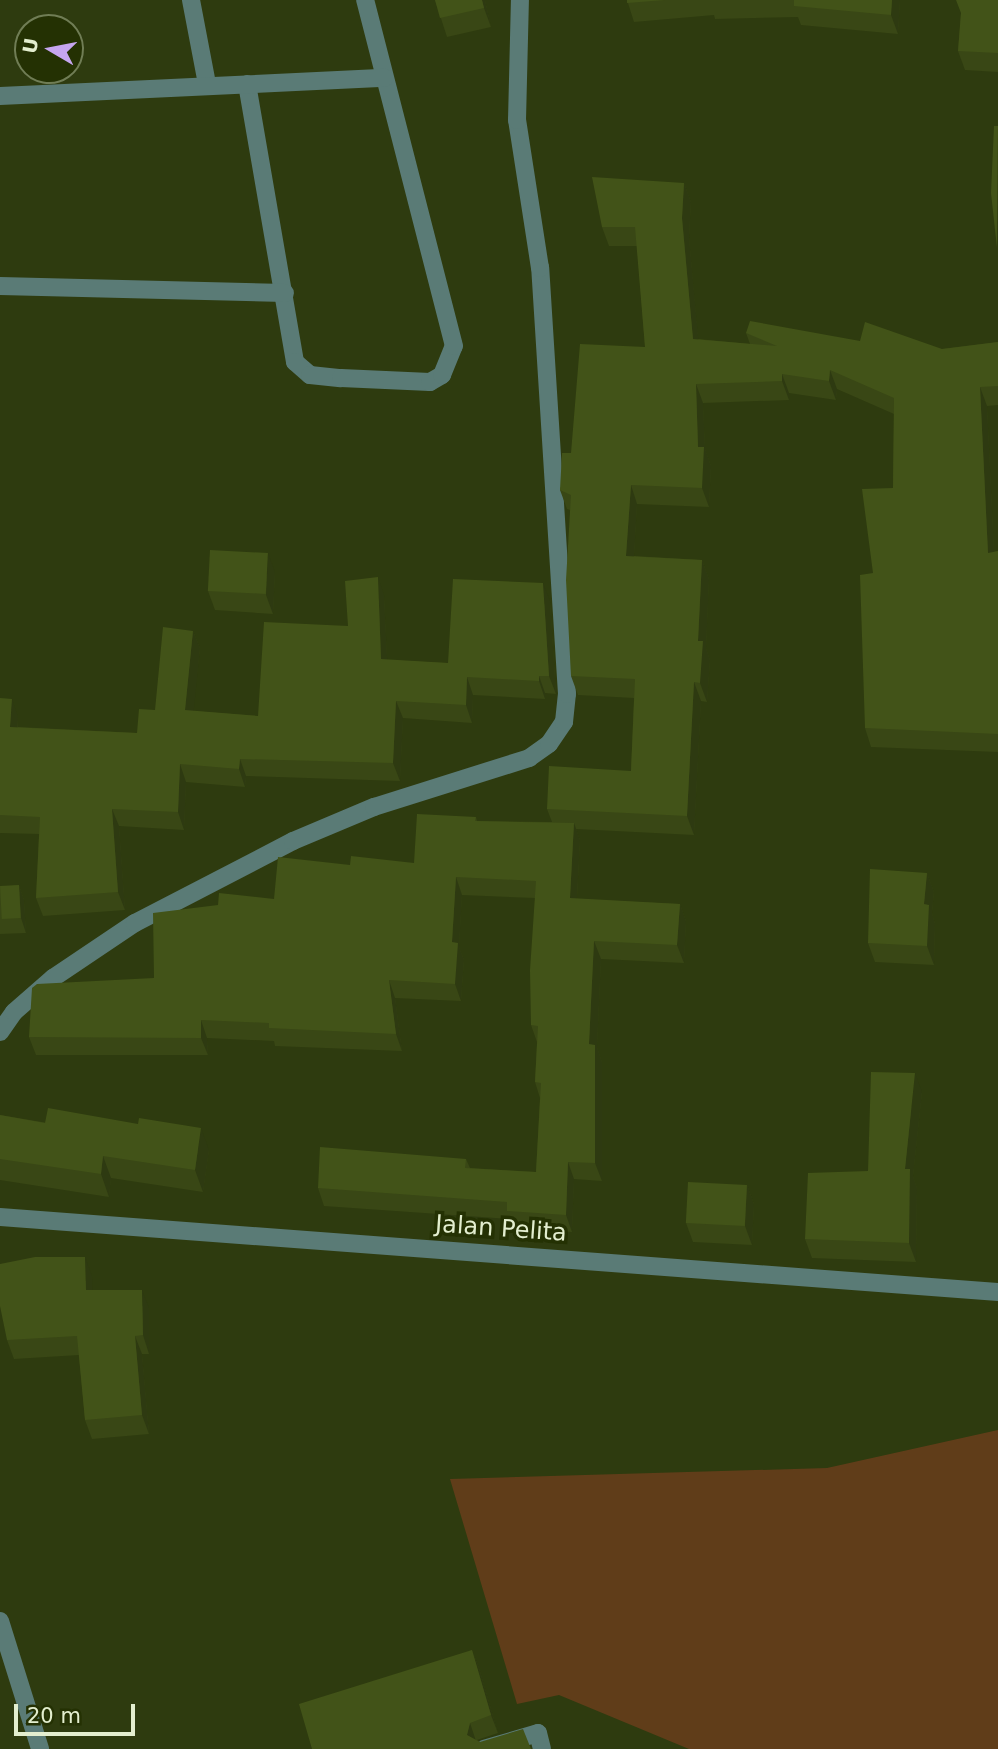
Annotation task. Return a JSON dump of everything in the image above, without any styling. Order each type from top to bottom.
[{"type":"street","points":[[191,0],[207,84]]},
{"type":"street","points":[[247,84],[295,362],[310,375],[430,383],[442,375],[452,359],[454,346],[365,0]]},
{"type":"street","points":[[0,1032],[14,1012],[53,978],[135,923],[304,836],[385,803],[529,758],[549,744],[564,722],[567,694],[540,268],[517,120],[520,0]]},
{"type":"street","points":[[0,96],[207,84],[385,78]]},
{"type":"street","points":[[0,286],[285,293]]},
{"type":"street","name":"Jalan Pelita","points":[[0,1216],[998,1292]]},
{"type":"street","points":[[0,1621],[40,1749]]},
{"type":"street","points":[[484,1749],[538,1733],[542,1749]]},
{"type":"shaded area","points":[[998,1430],[998,1749],[689,1749],[559,1695],[517,1704],[450,1479],[827,1468]]},
{"type":"building","points":[[435,0],[482,0],[484,8],[440,18]]},
{"type":"building","points":[[627,0],[665,0],[627,3]]},
{"type":"building","points":[[794,0],[892,0],[891,15],[794,6]]},
{"type":"building","points":[[956,0],[998,0],[998,53],[958,51],[961,13]]},
{"type":"building","points":[[994,126],[998,126],[997,248],[991,193]]},
{"type":"building","points":[[592,177],[684,183],[682,218],[693,339],[777,346],[746,333],[750,321],[860,341],[865,322],[942,349],[998,342],[998,386],[980,387],[988,553],[998,551],[998,734],[865,728],[860,575],[873,573],[862,489],[893,488],[894,398],[830,370],[829,381],[782,374],[782,381],[696,384],[698,447],[704,447],[702,488],[631,485],[626,556],[702,560],[698,641],[703,641],[700,683],[694,682],[687,816],[547,809],[549,766],[631,771],[635,679],[571,676],[566,580],[571,495],[560,490],[562,453],[571,453],[580,344],[645,347],[635,227],[602,227]]},
{"type":"building","points":[[210,550],[268,553],[266,594],[208,591]]},
{"type":"building","points":[[378,577],[381,659],[448,663],[453,579],[543,583],[549,676],[539,676],[539,681],[467,677],[466,705],[396,701],[393,763],[240,759],[239,769],[180,764],[178,812],[112,809],[118,892],[36,898],[40,817],[0,815],[0,698],[12,699],[10,727],[137,733],[139,709],[155,710],[163,627],[193,631],[185,710],[258,716],[264,622],[348,626],[345,581]]},
{"type":"building","points":[[417,814],[476,817],[475,821],[574,823],[570,898],[680,904],[677,945],[594,941],[589,1044],[595,1045],[595,1163],[568,1162],[566,1215],[507,1211],[507,1202],[318,1188],[320,1147],[466,1159],[465,1168],[536,1172],[541,1083],[535,1082],[538,1026],[531,1025],[530,970],[536,881],[456,877],[452,942],[458,943],[455,984],[389,980],[396,1034],[269,1028],[269,1023],[201,1020],[201,1038],[29,1037],[32,988],[37,984],[154,978],[153,913],[218,905],[219,893],[274,899],[278,857],[350,865],[351,856],[414,863]]},
{"type":"building","points":[[870,869],[927,873],[924,904],[929,905],[927,946],[868,943]]},
{"type":"building","points":[[19,885],[21,918],[2,919],[0,886]]},
{"type":"building","points":[[871,1072],[915,1073],[905,1169],[910,1169],[909,1243],[805,1239],[808,1173],[868,1171]]},
{"type":"building","points":[[48,1108],[138,1124],[139,1118],[201,1128],[195,1170],[103,1156],[101,1174],[0,1159],[0,1115],[45,1123]]},
{"type":"building","points":[[688,1182],[747,1185],[745,1226],[686,1223]]},
{"type":"building","points":[[35,1257],[85,1257],[86,1290],[142,1290],[143,1335],[135,1336],[142,1415],[85,1420],[77,1336],[7,1340],[0,1306],[0,1264]]},
{"type":"building","points":[[472,1650],[491,1715],[470,1723],[467,1735],[480,1742],[523,1729],[531,1749],[312,1749],[299,1704]]}]
